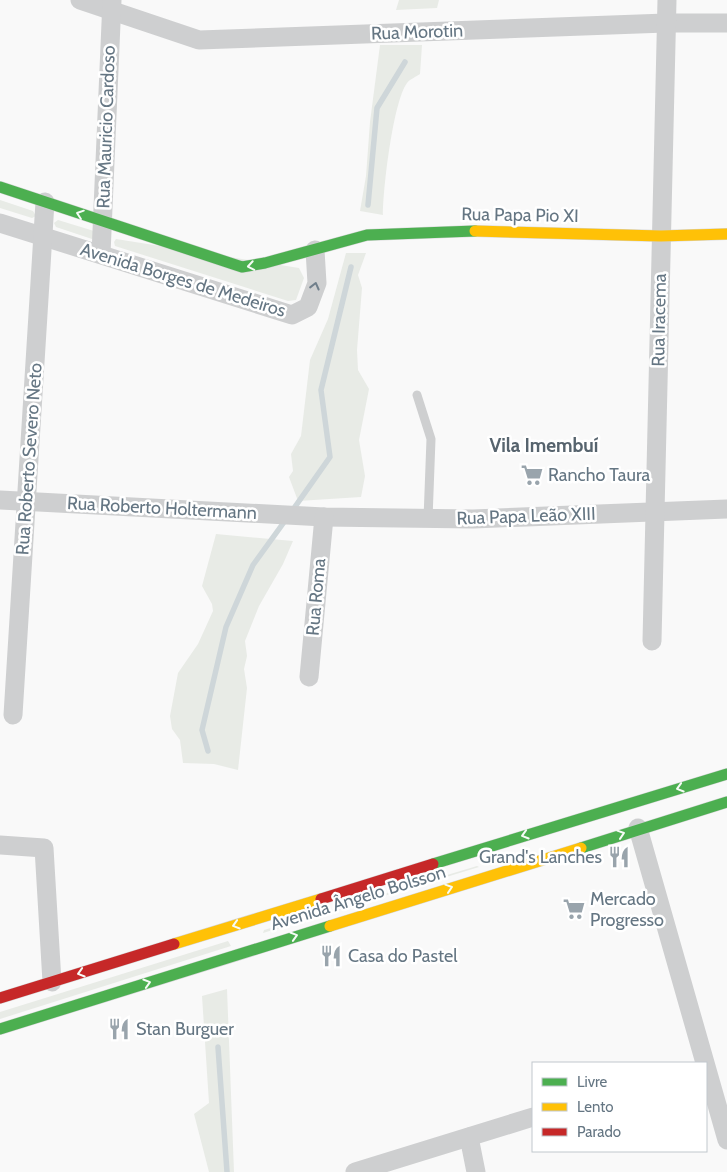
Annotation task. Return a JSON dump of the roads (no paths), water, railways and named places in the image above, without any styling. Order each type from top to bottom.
[{"type":"main road","name":"Avenida Borges de Medeiros","points":[[0,187],[242,267],[315,250]]},
{"type":"main road","name":"Rua Papa Pio XI","points":[[315,250],[367,235],[472,231],[661,236],[727,234]]},
{"type":"main road","name":"Avenida Ângelo Bolsson","points":[[0,998],[727,774]]},
{"type":"main road","name":"Avenida Ângelo Bolsson","points":[[0,1029],[638,828],[727,802]]},
{"type":"street","name":"Rua Morotin","points":[[80,0],[112,5],[198,40],[666,23],[727,23]]},
{"type":"street","name":"Rua Iracema","points":[[652,641],[666,0]]},
{"type":"street","name":"Rua Mauricio Cardoso","points":[[100,254],[112,5]]},
{"type":"street","name":"Rua Roberto Severo Neto","points":[[13,715],[45,202]]},
{"type":"street","name":"Avenida Borges de Medeiros","points":[[0,223],[292,315],[308,307],[317,282],[315,250]]},
{"type":"street","name":"Rua Roberto Holtermann","points":[[0,500],[324,517]]},
{"type":"street","name":"Rua Papa Leão XIII","points":[[324,517],[473,520],[727,508]]},
{"type":"street","name":"Rua Roma","points":[[309,677],[324,517]]},
{"type":"street","points":[[638,828],[706,1062]]},
{"type":"street","points":[[0,845],[44,848],[52,982]]},
{"type":"street","points":[[707,1067],[727,1140]]},
{"type":"street","points":[[355,1172],[532,1117]]},
{"type":"street","points":[[469,1137],[476,1172]]},
{"type":"lane","points":[[417,395],[431,438],[428,519]]},
{"type":"waterway","points":[[368,205],[377,108],[405,62]]},
{"type":"waterway","points":[[292,511],[330,457],[321,390],[351,267]]},
{"type":"waterway","points":[[208,751],[202,730],[226,627],[253,565],[287,518]]},
{"type":"waterway","points":[[218,1047],[227,1172]]},
{"type":"place","name":"Rancho Taura","points":[[532,475]]},
{"type":"place","name":"Grand's Lanches","points":[[619,857]]},
{"type":"place","name":"Mercado Progresso","points":[[574,909]]},
{"type":"place","name":"Casa do Pastel","points":[[331,956]]},
{"type":"place","name":"Stan Burguer","points":[[119,1029]]},
{"type":"district","name":"Vila Imembuí","points":[[544,445]]}]
